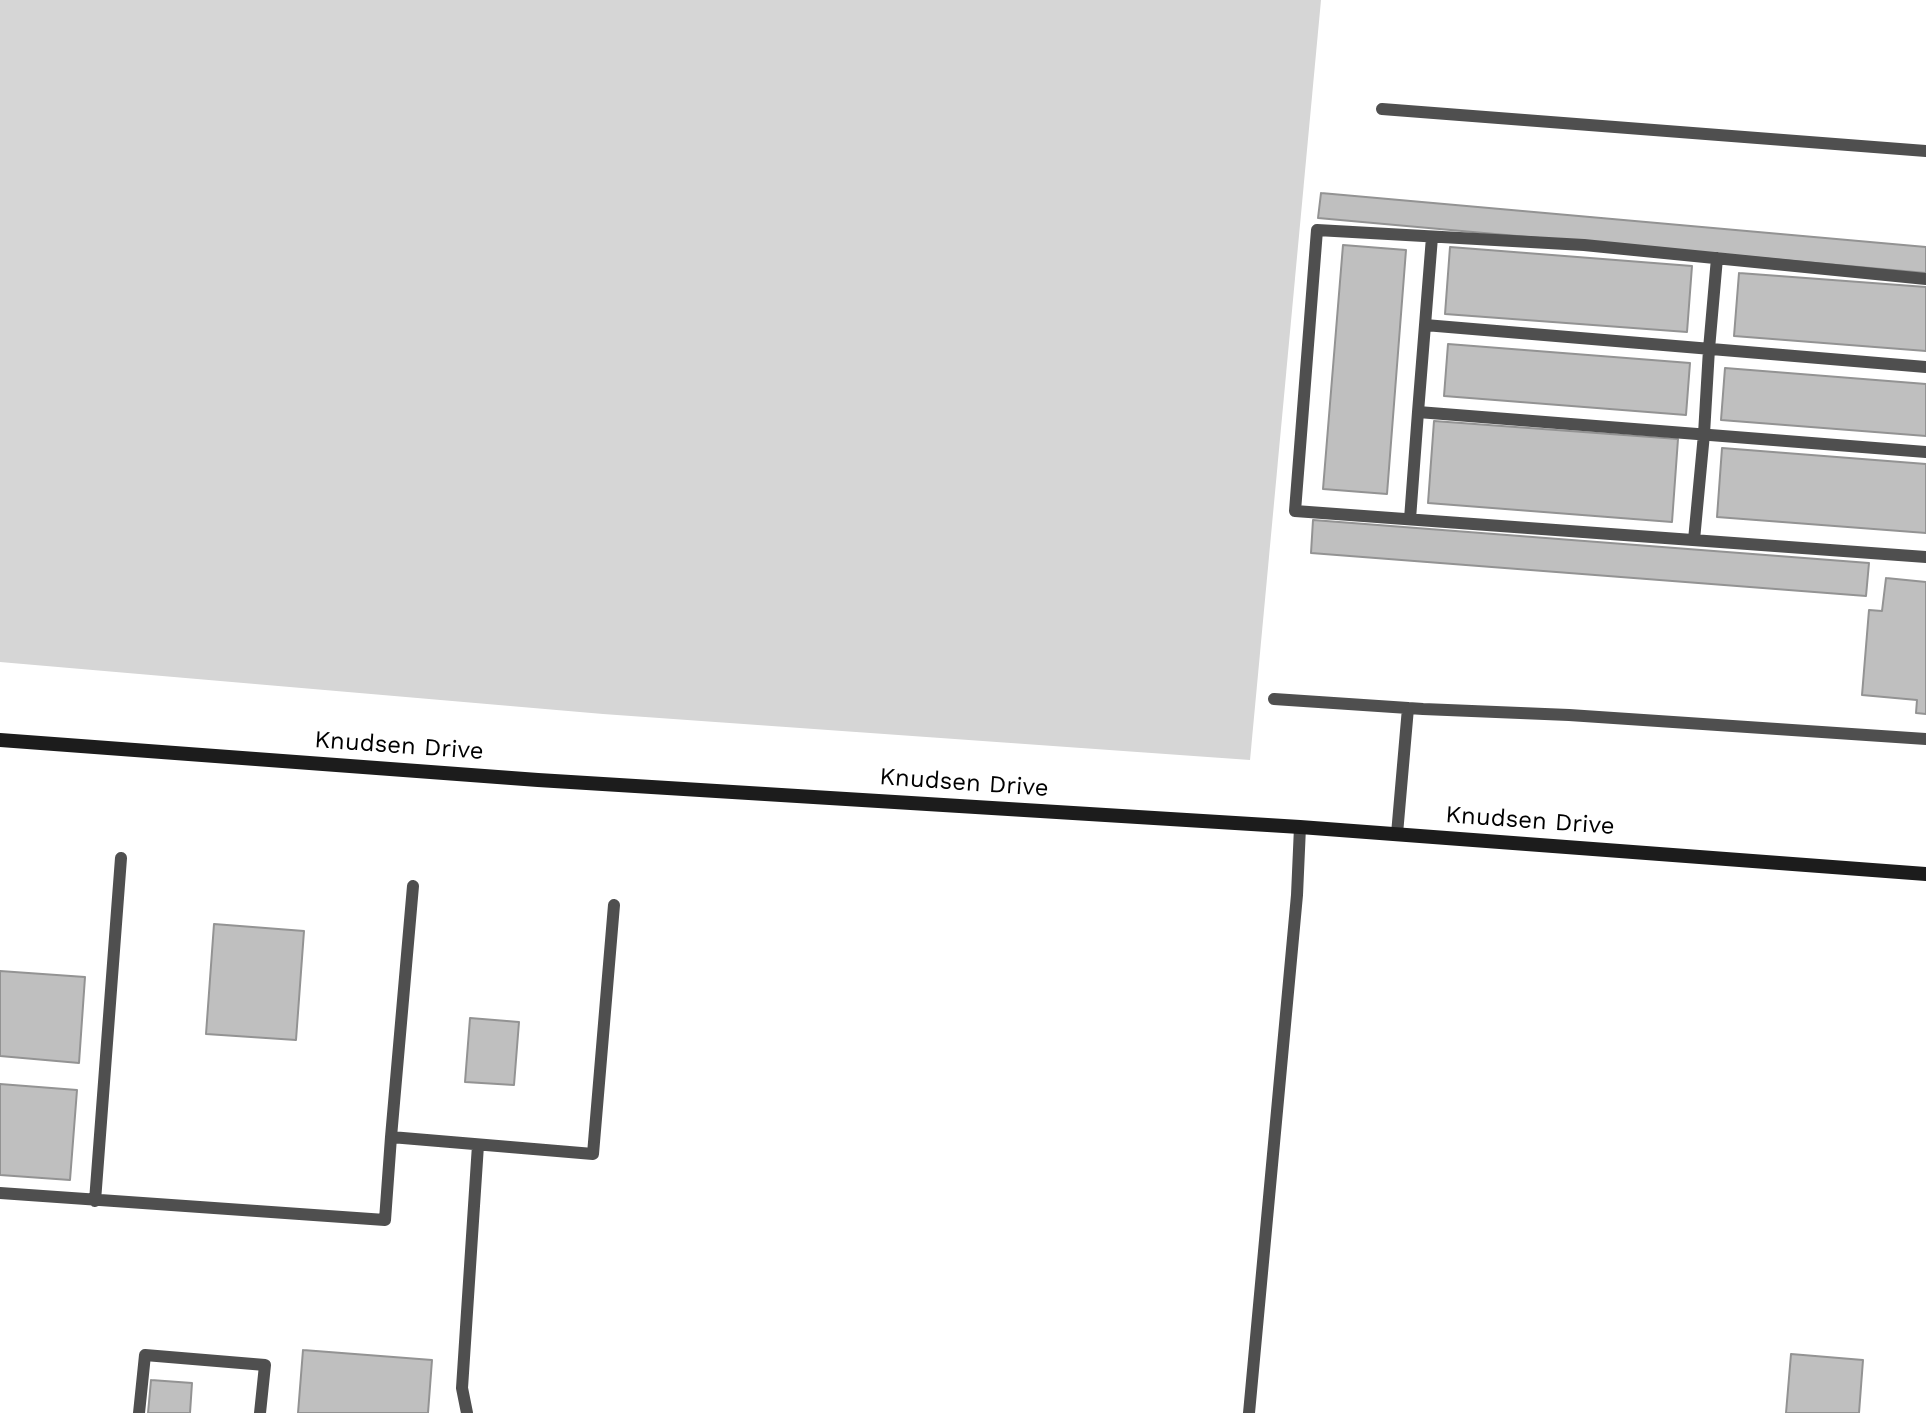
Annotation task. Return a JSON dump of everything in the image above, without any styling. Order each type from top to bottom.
[{"type":"main road","name":"Knudsen Drive","points":[[0,740],[538,780],[1300,827],[1926,874]]},
{"type":"lane","points":[[1382,109],[1926,151]]},
{"type":"lane","points":[[1926,279],[1584,245],[1317,230],[1295,511],[1926,557]]},
{"type":"lane","points":[[1410,519],[1432,237]]},
{"type":"lane","points":[[1693,540],[1717,258]]},
{"type":"lane","points":[[1425,325],[1926,367]]},
{"type":"lane","points":[[1418,412],[1926,452]]},
{"type":"lane","points":[[1274,699],[1926,739]]},
{"type":"lane","points":[[1397,834],[1408,708]]},
{"type":"lane","points":[[1249,1413],[1297,895],[1300,827]]},
{"type":"lane","points":[[95,1201],[121,858]]},
{"type":"lane","points":[[0,1193],[385,1220],[413,886]]},
{"type":"lane","points":[[391,1137],[593,1154],[614,905]]},
{"type":"lane","points":[[467,1413],[462,1388],[478,1145]]},
{"type":"lane","points":[[139,1413],[145,1355],[265,1365],[260,1413]]},
{"type":"shaded area","points":[[0,0],[1321,0],[1250,760],[603,714],[0,662]]},
{"type":"building","points":[[1321,193],[1926,247],[1926,273],[1318,218]]},
{"type":"building","points":[[1343,245],[1406,250],[1387,494],[1323,489]]},
{"type":"building","points":[[1450,247],[1692,266],[1687,332],[1445,314]]},
{"type":"building","points":[[1739,273],[1926,287],[1926,351],[1734,336]]},
{"type":"building","points":[[1448,344],[1690,363],[1686,415],[1444,396]]},
{"type":"building","points":[[1725,368],[1926,384],[1926,436],[1721,420]]},
{"type":"building","points":[[1434,421],[1678,439],[1672,522],[1428,503]]},
{"type":"building","points":[[1722,448],[1926,464],[1926,533],[1717,517]]},
{"type":"building","points":[[1313,520],[1869,563],[1866,596],[1311,553]]},
{"type":"building","points":[[1886,578],[1926,582],[1926,714],[1916,713],[1917,700],[1862,695],[1869,610],[1882,611]]},
{"type":"building","points":[[214,924],[304,931],[296,1040],[206,1034]]},
{"type":"building","points":[[0,971],[85,977],[79,1063],[0,1056]]},
{"type":"building","points":[[470,1018],[519,1022],[514,1085],[465,1082]]},
{"type":"building","points":[[0,1084],[77,1090],[70,1180],[0,1175]]},
{"type":"building","points":[[303,1350],[432,1360],[428,1413],[298,1413]]},
{"type":"building","points":[[1791,1354],[1863,1360],[1859,1413],[1786,1413]]},
{"type":"building","points":[[151,1380],[192,1383],[190,1413],[148,1413]]}]
